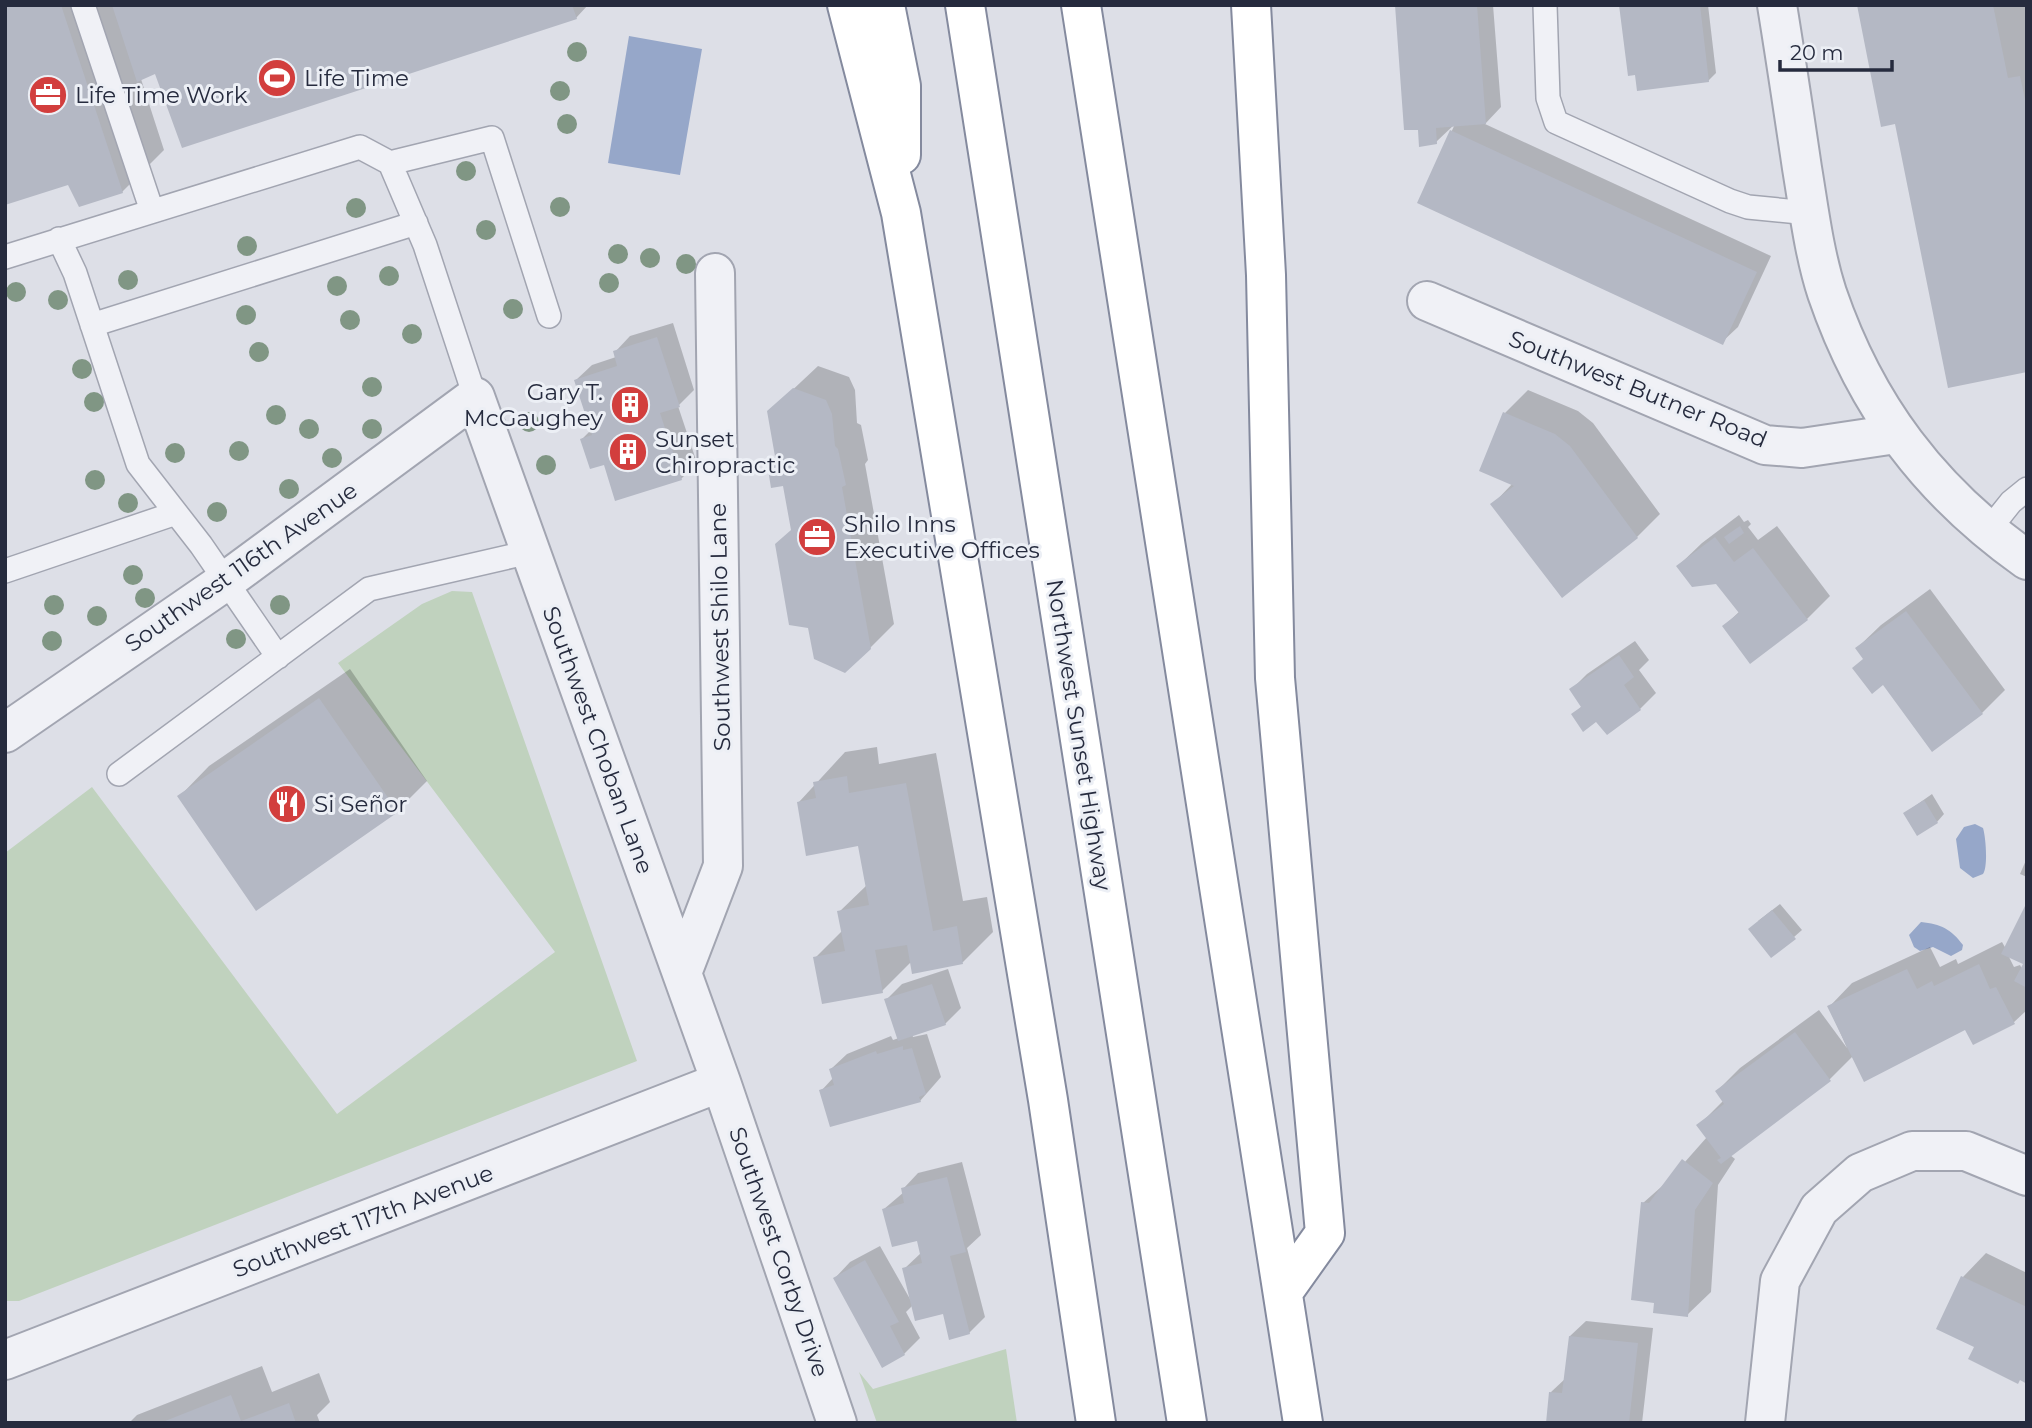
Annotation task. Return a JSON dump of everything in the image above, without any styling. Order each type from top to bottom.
[{"type":"highway","points":[[847,5],[901,213],[1048,1100],[1096,1423]]},
{"type":"highway","points":[[885,5],[901,86],[901,213]]},
{"type":"highway","name":"Northwest Sunset Highway","points":[[965,5],[1187,1423]]},
{"type":"highway","points":[[1081,5],[1303,1423]]},
{"type":"highway","points":[[1251,5],[1266,275],[1275,678],[1325,1233],[1283,1292]]},
{"type":"street","points":[[1777,5],[1809,213],[1827,292],[1866,387],[1896,434],[1943,490],[1987,532],[2027,560]]},
{"type":"street","name":"Southwest Shilo Lane","points":[[681,973],[723,866],[715,273]]},
{"type":"street","name":"Southwest Butner Road","points":[[1427,301],[1765,445],[1802,448],[1896,434]]},
{"type":"street","name":"Southwest Choban Lane","points":[[475,397],[721,1082]]},
{"type":"street","name":"Southwest 116th Avenue","points":[[5,733],[227,580],[475,397]]},
{"type":"street","name":"Southwest 117th Avenue","points":[[5,1360],[721,1082]]},
{"type":"street","name":"Southwest Corby Drive","points":[[721,1082],[837,1423]]},
{"type":"street","points":[[1765,1423],[1780,1281],[1819,1209],[1860,1173],[1912,1151],[1966,1151],[2027,1176]]},
{"type":"lane","points":[[83,5],[152,211]]},
{"type":"lane","points":[[1545,5],[1548,98],[1556,122],[1739,204],[1809,213]]},
{"type":"lane","points":[[390,163],[492,138],[549,316]]},
{"type":"lane","points":[[5,257],[360,147],[390,163],[415,223],[475,397]]},
{"type":"lane","points":[[92,325],[415,223]]},
{"type":"lane","points":[[59,239],[75,273],[138,464],[227,580],[278,657]]},
{"type":"lane","points":[[1987,532],[2011,502],[2027,489]]},
{"type":"lane","points":[[5,571],[176,513]]},
{"type":"lane","points":[[119,774],[369,589],[530,552]]},
{"type":"green space","points":[[452,591],[472,592],[637,1061],[19,1301],[5,1301],[5,853],[92,787],[337,1114],[555,952],[338,663],[422,604]]},
{"type":"green space","points":[[1006,1349],[1017,1423],[877,1423],[859,1372],[873,1389]]},
{"type":"water","points":[[629,36],[702,49],[680,175],[608,163]]},
{"type":"water","points":[[1975,824],[1983,828],[1986,859],[1983,874],[1973,878],[1960,868],[1956,839],[1964,827]]},
{"type":"water","points":[[1921,922],[1950,931],[1963,945],[1962,950],[1951,956],[1933,947],[1920,951],[1914,947],[1909,935]]},
{"type":"building","name":"Life Time Work","points":[[5,5],[61,5],[123,193],[79,207],[68,185],[5,205]]},
{"type":"building","name":"Life Time","points":[[112,5],[572,5],[577,19],[182,148],[155,74],[137,82]]},
{"type":"building","points":[[1395,5],[1477,5],[1486,124],[1436,128],[1437,144],[1419,147],[1418,130],[1404,130]]},
{"type":"building","points":[[1619,5],[1700,5],[1709,82],[1637,91],[1635,75],[1628,76]]},
{"type":"building","points":[[1857,5],[1993,5],[2008,78],[2020,76],[2027,109],[2027,372],[1948,388],[1895,124],[1881,127]]},
{"type":"building","points":[[1450,130],[1757,272],[1723,345],[1417,203]]},
{"type":"building","points":[[657,337],[680,407],[660,413],[682,480],[615,501],[604,465],[590,469],[580,439],[592,435],[574,380],[617,366],[613,351]]},
{"type":"building","name":"Shilo Inns Executive Offices","points":[[793,388],[826,400],[832,414],[835,446],[846,485],[842,487],[871,649],[845,673],[814,659],[808,628],[789,625],[775,544],[791,530],[783,486],[771,488],[767,463],[776,462],[767,411]]},
{"type":"building","points":[[1503,412],[1555,434],[1570,446],[1638,538],[1562,598],[1490,504],[1514,486],[1479,471]]},
{"type":"building","points":[[1740,526],[1744,533],[1729,544],[1724,537]]},
{"type":"building","points":[[1715,537],[1734,562],[1753,548],[1808,620],[1750,664],[1722,626],[1739,613],[1716,584],[1692,587],[1676,566]]},
{"type":"building","points":[[1906,611],[1983,714],[1932,752],[1883,685],[1872,694],[1852,668],[1863,659],[1855,648]]},
{"type":"building","points":[[1619,655],[1634,677],[1624,685],[1641,710],[1607,735],[1596,722],[1583,732],[1571,714],[1581,707],[1569,689]]},
{"type":"building","name":"Si Señor","points":[[319,698],[398,812],[256,911],[177,796]]},
{"type":"building","points":[[847,776],[849,793],[906,783],[933,931],[957,926],[963,964],[912,974],[907,945],[875,950],[883,993],[822,1004],[813,957],[845,951],[837,911],[869,905],[858,846],[806,856],[797,802],[816,798],[813,782]]},
{"type":"building","points":[[1924,800],[1938,823],[1917,836],[1903,813]]},
{"type":"building","points":[[2027,902],[2027,988],[2014,981],[2023,964],[2001,954]]},
{"type":"building","points":[[1772,910],[1796,939],[1771,958],[1748,929]]},
{"type":"building","points":[[1979,964],[1990,989],[1996,987],[2015,1024],[1973,1045],[1965,1030],[1864,1082],[1827,1006],[1907,969],[1917,989],[1932,981],[1934,986]]},
{"type":"building","points":[[932,984],[946,1025],[898,1041],[884,999]]},
{"type":"building","points":[[1795,1032],[1831,1081],[1721,1164],[1717,1160],[1721,1158],[1696,1125],[1724,1104],[1715,1091]]},
{"type":"building","points":[[903,1046],[903,1050],[912,1048],[926,1094],[919,1097],[921,1102],[830,1127],[819,1090],[834,1085],[829,1069],[876,1051],[877,1054]]},
{"type":"building","points":[[1682,1159],[1713,1183],[1695,1210],[1688,1317],[1653,1313],[1654,1303],[1631,1300],[1641,1202],[1649,1203]]},
{"type":"building","points":[[947,1177],[966,1252],[950,1256],[970,1334],[949,1340],[943,1314],[915,1321],[902,1268],[922,1263],[917,1241],[892,1247],[882,1209],[904,1203],[901,1188]]},
{"type":"building","points":[[865,1260],[899,1322],[890,1326],[905,1355],[882,1368],[833,1278]]},
{"type":"building","points":[[1961,1276],[2027,1307],[2027,1384],[2020,1380],[2018,1384],[1968,1359],[1974,1347],[1936,1329]]},
{"type":"building","points":[[1569,1336],[1638,1343],[1629,1423],[1546,1423],[1549,1392],[1562,1393]]},
{"type":"building","points":[[231,1395],[241,1421],[289,1403],[296,1423],[160,1423]]},
{"type":"place","name":"Life Time","points":[[277,78]]},
{"type":"place","name":"Life Time Work","points":[[48,95]]},
{"type":"place","name":"Gary T. McGaughey","points":[[630,405]]},
{"type":"place","name":"Sunset Chiropractic","points":[[628,452]]},
{"type":"place","name":"Shilo Inns Executive Offices","points":[[817,537]]},
{"type":"place","name":"Si Señor","points":[[287,804]]}]
